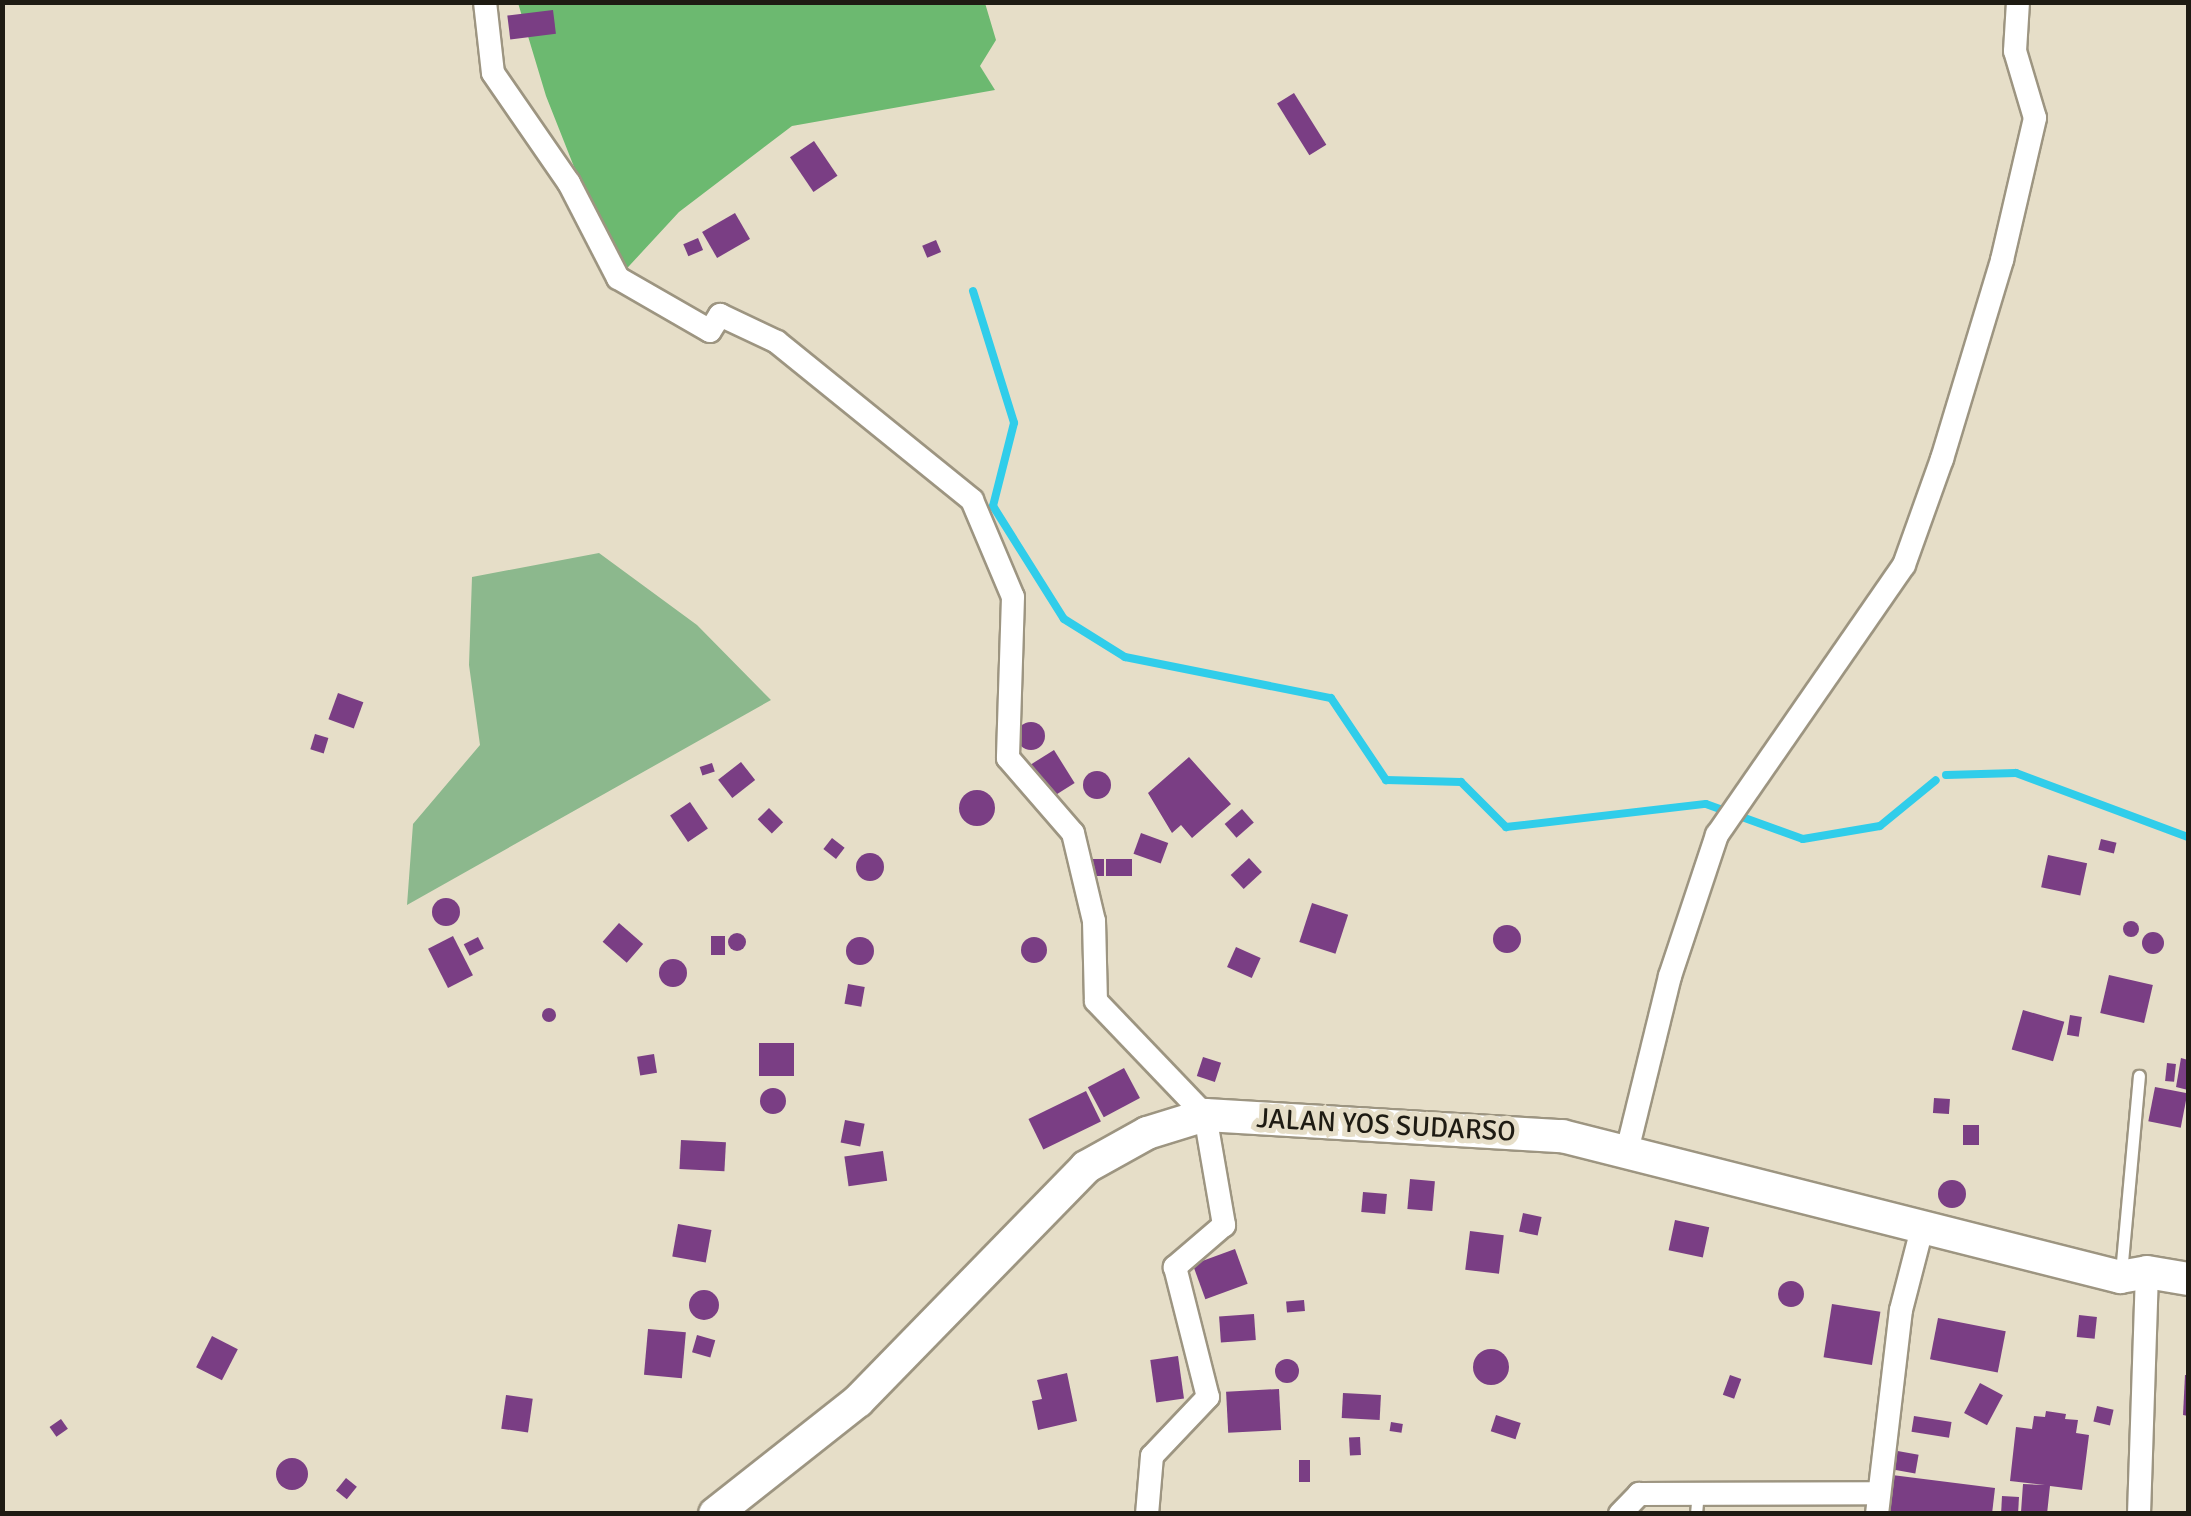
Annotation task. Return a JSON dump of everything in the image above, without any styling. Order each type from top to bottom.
[{"type":"main road","name":"JALAN YOS SUDARSO","points":[[715,1514],[858,1401],[1086,1167],[1147,1133],[1205,1115],[1562,1136],[2134,1275],[2188,1279]]},
{"type":"street","points":[[485,2],[494,73],[570,183],[618,278],[710,331],[720,316],[777,342],[972,500],[1013,597],[1008,758],[1072,833],[1094,921],[1096,1000],[1205,1115],[1224,1226],[1175,1267],[1208,1396],[1152,1456],[1147,1514]]},
{"type":"street","points":[[1627,1151],[1670,976],[1731,808],[1866,626],[1904,565],[1917,530],[2002,260],[2035,118],[2015,51],[2018,2]]},
{"type":"street","points":[[1620,1514],[1639,1494],[1697,1503],[1877,1504],[1901,1310],[1923,1225]]},
{"type":"street","points":[[2134,1275],[2139,1514]]},
{"type":"lane","points":[[2134,1275],[2139,1076]]},
{"type":"green space","points":[[518,3],[985,3],[996,40],[980,66],[995,90],[792,126],[679,212],[618,278],[546,96]]},
{"type":"green space","points":[[599,553],[697,625],[771,700],[407,905],[413,824],[480,745],[469,665],[472,577]]},
{"type":"building","points":[[553,10],[556,34],[510,39],[507,16]]},
{"type":"building","points":[[1294,93],[1326,145],[1309,155],[1277,104]]},
{"type":"building","points":[[814,141],[837,176],[813,192],[790,157]]},
{"type":"building","points":[[735,213],[750,239],[717,258],[702,232]]},
{"type":"building","points":[[698,238],[703,250],[688,256],[683,244]]},
{"type":"building","points":[[936,240],[941,252],[927,258],[922,246]]},
{"type":"building","points":[[338,693],[363,702],[354,729],[328,719]]},
{"type":"building","points":[[1031,722],[1041,726],[1045,736],[1041,746],[1031,750],[1021,746],[1017,736],[1021,726]]},
{"type":"building","points":[[315,734],[328,738],[324,753],[310,749]]},
{"type":"building","points":[[1054,750],[1075,783],[1049,799],[1029,766]]},
{"type":"building","points":[[1189,757],[1231,804],[1192,838],[1181,825],[1172,833],[1148,793]]},
{"type":"building","points":[[741,762],[755,780],[732,798],[718,780]]},
{"type":"building","points":[[712,763],[715,772],[702,776],[700,767]]},
{"type":"building","points":[[1097,771],[1107,775],[1111,785],[1107,795],[1097,799],[1087,795],[1083,785],[1087,775]]},
{"type":"building","points":[[977,790],[990,795],[995,808],[990,821],[977,826],[964,821],[959,808],[964,795]]},
{"type":"building","points":[[690,802],[708,829],[688,842],[670,815]]},
{"type":"building","points":[[769,808],[783,822],[772,833],[758,819]]},
{"type":"building","points":[[1242,809],[1254,823],[1236,838],[1225,824]]},
{"type":"building","points":[[1141,833],[1168,843],[1161,864],[1133,854]]},
{"type":"building","points":[[832,838],[845,848],[836,859],[823,849]]},
{"type":"building","points":[[2101,839],[2117,843],[2114,854],[2098,850]]},
{"type":"building","points":[[870,853],[880,857],[884,867],[880,877],[870,881],[860,877],[856,867],[860,857]]},
{"type":"building","points":[[2048,855],[2087,863],[2080,896],[2041,887]]},
{"type":"building","points":[[1249,858],[1262,872],[1244,889],[1231,875]]},
{"type":"building","points":[[1090,859],[1104,859],[1104,876],[1090,876]]},
{"type":"building","points":[[1106,859],[1132,859],[1132,876],[1106,876]]},
{"type":"building","points":[[446,898],[456,902],[460,912],[456,922],[446,926],[436,922],[432,912],[436,902]]},
{"type":"building","points":[[1312,903],[1348,915],[1335,954],[1299,942]]},
{"type":"building","points":[[2131,921],[2139,929],[2131,937],[2123,929]]},
{"type":"building","points":[[619,923],[643,944],[627,963],[603,942]]},
{"type":"building","points":[[1507,925],[1517,929],[1521,939],[1517,949],[1507,953],[1497,949],[1493,939],[1497,929]]},
{"type":"building","points":[[2153,932],[2161,935],[2161,951],[2153,954],[2145,951],[2142,943],[2145,935]]},
{"type":"building","points":[[737,933],[746,942],[737,951],[728,942]]},
{"type":"building","points":[[453,936],[473,975],[448,988],[428,949]]},
{"type":"building","points":[[711,936],[725,936],[725,955],[711,955]]},
{"type":"building","points":[[478,937],[484,949],[470,956],[464,944]]},
{"type":"building","points":[[860,937],[870,941],[874,951],[870,961],[860,965],[850,961],[846,951],[850,941]]},
{"type":"building","points":[[1034,937],[1043,941],[1047,950],[1043,959],[1034,963],[1025,959],[1021,950],[1025,941]]},
{"type":"building","points":[[1236,947],[1261,958],[1252,978],[1227,967]]},
{"type":"building","points":[[673,959],[683,963],[687,973],[683,983],[673,987],[663,983],[659,973],[663,963]]},
{"type":"building","points":[[2109,975],[2153,985],[2144,1023],[2100,1013]]},
{"type":"building","points":[[848,984],[865,987],[861,1007],[845,1004]]},
{"type":"building","points":[[549,1008],[556,1015],[549,1022],[542,1015]]},
{"type":"building","points":[[2023,1010],[2064,1022],[2053,1061],[2012,1049]]},
{"type":"building","points":[[2070,1015],[2082,1017],[2079,1037],[2067,1035]]},
{"type":"building","points":[[759,1043],[794,1043],[794,1076],[759,1076]]},
{"type":"building","points":[[654,1054],[657,1073],[640,1075],[637,1057]]},
{"type":"building","points":[[1203,1057],[1221,1063],[1215,1082],[1197,1076]]},
{"type":"building","points":[[2181,1058],[2188,1060],[2188,1090],[2176,1087]]},
{"type":"building","points":[[2167,1063],[2176,1064],[2174,1082],[2165,1081]]},
{"type":"building","points":[[1124,1068],[1140,1098],[1104,1117],[1088,1087]]},
{"type":"building","points":[[2155,1087],[2187,1093],[2181,1128],[2148,1121]]},
{"type":"building","points":[[773,1088],[782,1092],[786,1101],[782,1110],[773,1114],[764,1110],[760,1101],[764,1092]]},
{"type":"building","points":[[1086,1091],[1101,1122],[1043,1150],[1028,1119]]},
{"type":"building","points":[[1934,1098],[1950,1099],[1949,1114],[1933,1113]]},
{"type":"building","points":[[845,1120],[865,1124],[860,1146],[841,1143]]},
{"type":"building","points":[[1963,1125],[1979,1125],[1979,1145],[1963,1145]]},
{"type":"building","points":[[681,1140],[726,1142],[724,1171],[679,1169]]},
{"type":"building","points":[[883,1151],[887,1181],[849,1186],[844,1156]]},
{"type":"building","points":[[1410,1179],[1435,1181],[1432,1211],[1407,1209]]},
{"type":"building","points":[[1952,1180],[1962,1184],[1966,1194],[1962,1204],[1952,1208],[1942,1204],[1938,1194],[1942,1184]]},
{"type":"building","points":[[1363,1192],[1387,1194],[1385,1214],[1361,1212]]},
{"type":"building","points":[[1523,1213],[1542,1217],[1538,1236],[1519,1232]]},
{"type":"building","points":[[1675,1220],[1709,1227],[1703,1258],[1669,1250]]},
{"type":"building","points":[[678,1224],[711,1230],[706,1262],[672,1256]]},
{"type":"building","points":[[1470,1231],[1504,1235],[1499,1274],[1465,1270]]},
{"type":"building","points":[[1235,1249],[1248,1284],[1205,1299],[1193,1264]]},
{"type":"building","points":[[1791,1281],[1800,1285],[1804,1294],[1800,1303],[1791,1307],[1782,1303],[1778,1294],[1782,1285]]},
{"type":"building","points":[[704,1290],[714,1295],[719,1305],[714,1315],[704,1320],[694,1315],[689,1305],[694,1295]]},
{"type":"building","points":[[1304,1300],[1305,1311],[1287,1313],[1286,1302]]},
{"type":"building","points":[[1832,1304],[1880,1312],[1872,1365],[1824,1357]]},
{"type":"building","points":[[1254,1314],[1256,1340],[1221,1342],[1219,1316]]},
{"type":"building","points":[[2079,1315],[2097,1317],[2095,1339],[2077,1337]]},
{"type":"building","points":[[1938,1318],[2006,1331],[1998,1372],[1930,1359]]},
{"type":"building","points":[[648,1329],[686,1332],[682,1378],[644,1375]]},
{"type":"building","points":[[697,1335],[715,1340],[710,1358],[692,1352]]},
{"type":"building","points":[[212,1336],[238,1349],[222,1380],[196,1367]]},
{"type":"building","points":[[1491,1349],[1504,1354],[1509,1367],[1504,1380],[1491,1385],[1478,1380],[1473,1367],[1478,1354]]},
{"type":"building","points":[[1178,1356],[1184,1399],[1156,1402],[1150,1360]]},
{"type":"building","points":[[1287,1359],[1299,1371],[1287,1383],[1275,1371]]},
{"type":"building","points":[[1067,1373],[1077,1421],[1038,1430],[1032,1401],[1042,1399],[1037,1380]]},
{"type":"building","points":[[1730,1375],[1741,1379],[1734,1399],[1723,1395]]},
{"type":"building","points":[[2188,1375],[2188,1416],[2183,1415]]},
{"type":"building","points":[[1980,1383],[2003,1395],[1987,1425],[1964,1413]]},
{"type":"building","points":[[1279,1389],[1281,1430],[1228,1433],[1226,1392]]},
{"type":"building","points":[[1343,1393],[1381,1395],[1380,1420],[1342,1418]]},
{"type":"building","points":[[506,1395],[533,1399],[528,1432],[501,1429]]},
{"type":"building","points":[[2097,1406],[2114,1410],[2110,1425],[2093,1422]]},
{"type":"building","points":[[2046,1411],[2078,1420],[2076,1433],[2089,1435],[2082,1490],[2050,1486],[2047,1514],[2021,1512],[2023,1484],[2045,1485],[2010,1481],[2016,1427],[2032,1429],[2034,1416],[2045,1417]]},
{"type":"building","points":[[1496,1415],[1521,1423],[1515,1439],[1491,1431]]},
{"type":"building","points":[[1914,1416],[1952,1422],[1949,1438],[1911,1432]]},
{"type":"building","points":[[61,1419],[68,1429],[56,1437],[50,1427]]},
{"type":"building","points":[[1391,1422],[1403,1424],[1401,1433],[1390,1431]]},
{"type":"building","points":[[1360,1437],[1361,1455],[1350,1456],[1349,1438]]},
{"type":"building","points":[[1892,1450],[1919,1455],[1915,1473],[1889,1469]]},
{"type":"building","points":[[292,1458],[303,1463],[308,1474],[303,1485],[292,1490],[281,1485],[276,1474],[281,1463]]},
{"type":"building","points":[[1299,1460],[1310,1460],[1310,1482],[1299,1482]]},
{"type":"building","points":[[1892,1475],[1995,1488],[1992,1514],[1887,1511]]},
{"type":"building","points":[[346,1478],[357,1487],[347,1499],[336,1490]]},
{"type":"building","points":[[2002,1496],[2019,1497],[2018,1514],[2001,1514]]},
{"type":"waterway","points":[[973,291],[1014,423],[993,506],[1064,619],[1125,657],[1331,698],[1386,780],[1461,782],[1506,827],[1706,804],[1803,839],[1880,826],[1936,780]]},
{"type":"waterway","points":[[1946,775],[2016,773],[2188,837]]}]
